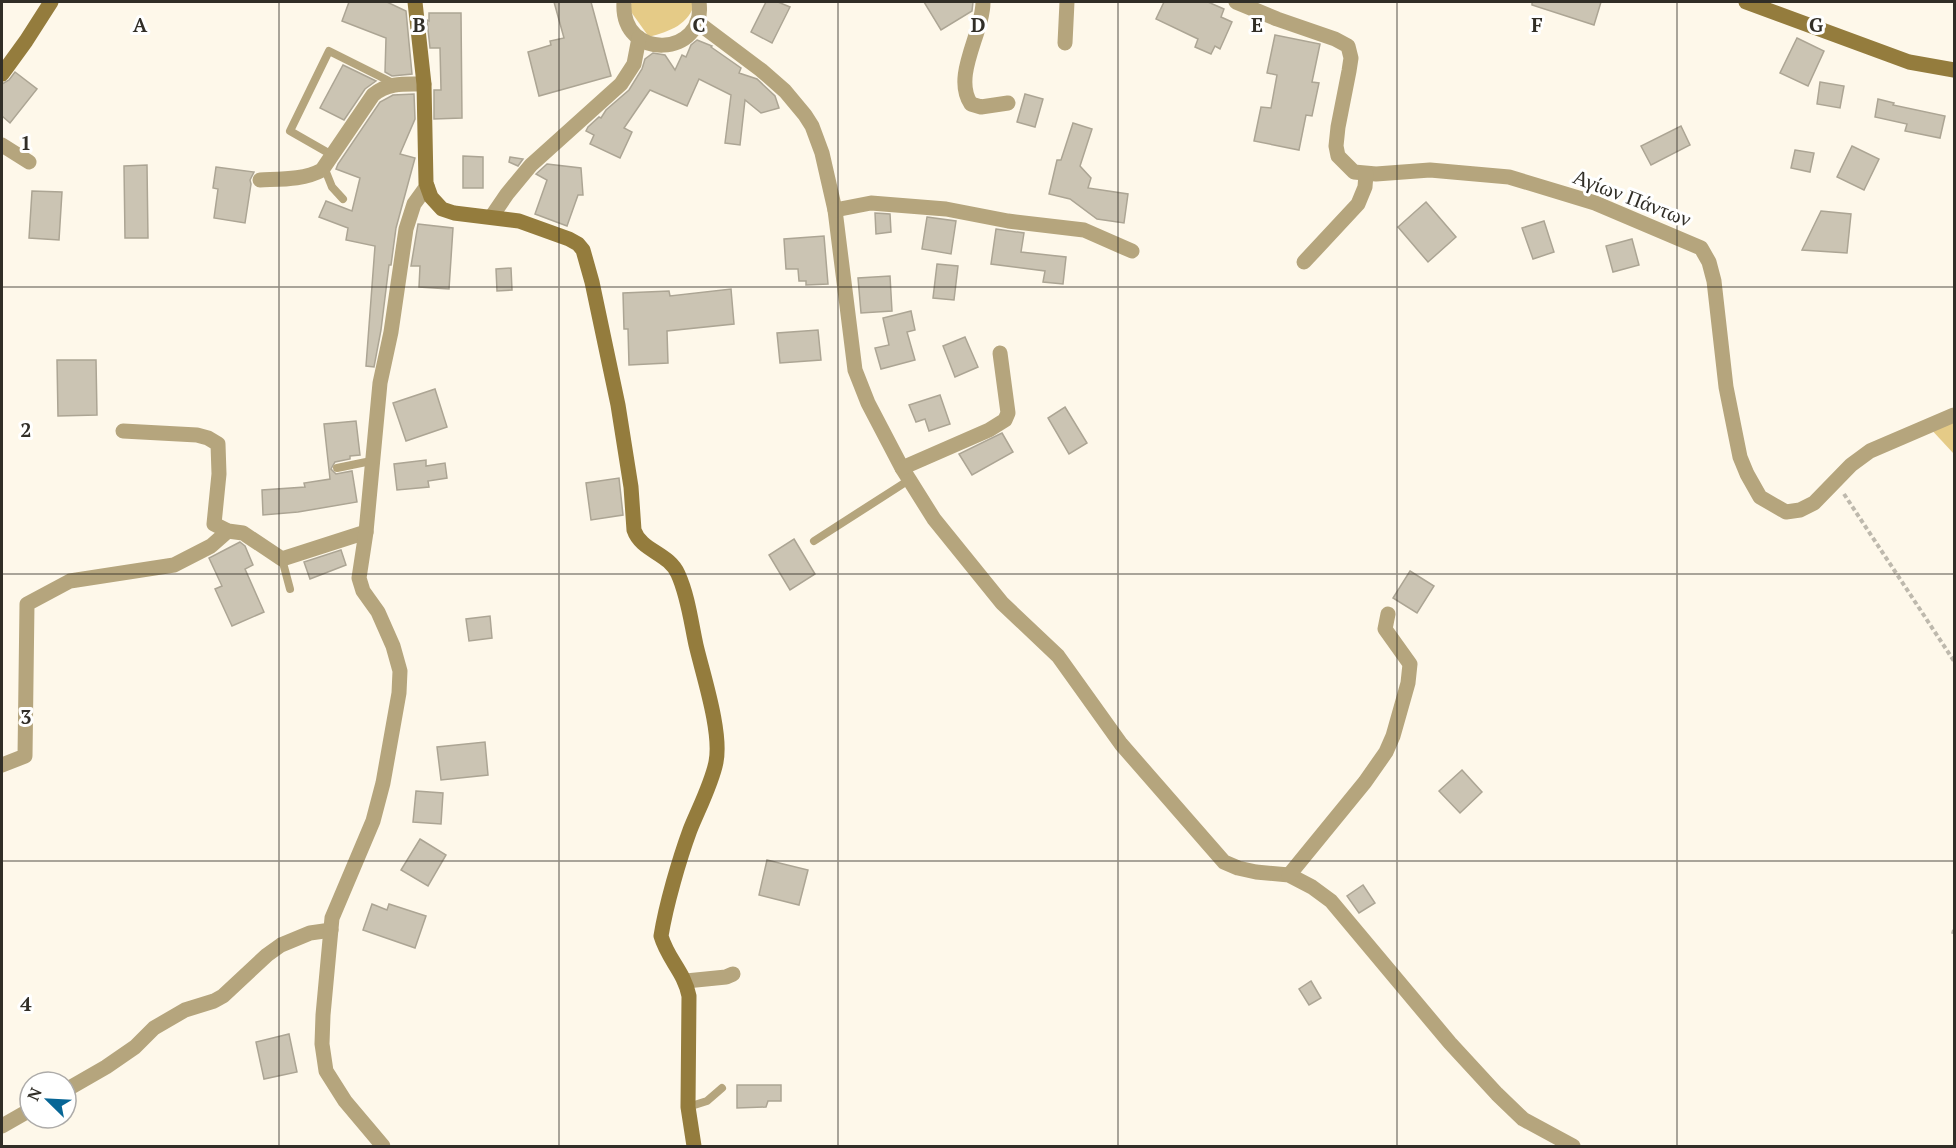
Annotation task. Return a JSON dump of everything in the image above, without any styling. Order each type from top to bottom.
[{"type":"street","points":[[2,75],[51,2]]},
{"type":"street","points":[[415,2],[424,84],[427,186],[434,202],[442,209],[454,213],[519,221],[578,244],[583,250],[621,419],[631,487],[634,530],[644,545],[672,564],[678,572],[684,594],[712,714],[716,741],[716,761],[688,836],[661,936],[665,951],[686,981],[688,1107],[694,1146]]},
{"type":"street","points":[[624,2],[627,24],[639,38],[655,45],[672,44],[687,36],[697,22],[699,2]]},
{"type":"street","points":[[983,2],[983,13],[965,73],[965,97],[970,104],[981,107],[1008,103]]},
{"type":"street","points":[[1065,43],[1067,2]]},
{"type":"street","points":[[1236,2],[1348,46],[1351,58],[1336,146],[1338,156],[1345,165],[1354,172],[1366,174],[1365,187],[1358,204],[1304,262]]},
{"type":"street","points":[[1746,2],[1909,62],[1954,70]]},
{"type":"street","points":[[697,22],[785,91],[806,115],[820,145],[836,210],[855,370],[868,403],[906,474],[934,519],[1002,603],[1058,656],[1121,744],[1224,862],[1256,872],[1289,874],[1331,901],[1450,1043],[1497,1094],[1523,1119],[1573,1146]]},
{"type":"street","points":[[492,216],[531,165],[621,84],[634,64],[639,38]]},
{"type":"street","points":[[260,180],[316,173],[328,161],[373,95],[381,88],[395,84],[424,84]]},
{"type":"street","points":[[2,145],[29,162]]},
{"type":"street","name":"Αγίων Πάντων","points":[[1366,174],[1430,170],[1509,177],[1595,203],[1701,248],[1709,262],[1714,280],[1726,387],[1740,457],[1760,497],[1786,512],[1800,510],[1814,503],[1851,465],[1870,451],[1954,415]]},
{"type":"street","points":[[383,1146],[334,1086],[324,1062],[323,1015],[331,930],[336,908],[373,821],[383,783],[399,693],[400,671],[393,645],[378,612],[363,591],[360,574],[380,383],[391,332],[406,229],[414,204],[427,186]]},
{"type":"street","points":[[836,210],[871,203],[930,207],[1008,221],[1084,230],[1132,250]]},
{"type":"street","points":[[906,474],[1005,420],[1008,413],[1000,353]]},
{"type":"street","points":[[123,432],[197,435],[218,444],[219,474],[214,524],[228,531],[243,533],[282,559],[366,532]]},
{"type":"street","points":[[2,765],[25,756],[27,603],[70,581],[174,565],[211,546],[228,531]]},
{"type":"street","points":[[1289,874],[1365,782],[1386,752],[1393,736],[1408,683],[1410,664],[1385,629],[1388,614]]},
{"type":"street","points":[[78,1083],[135,1047],[154,1028],[185,1010],[223,996],[273,950],[310,933],[331,930]]},
{"type":"street","points":[[686,981],[726,977],[733,974]]},
{"type":"street","points":[[2,1126],[18,1117]]},
{"type":"lane","points":[[343,199],[332,187],[328,161],[290,131],[329,51],[395,84]]},
{"type":"lane","points":[[338,468],[371,462]]},
{"type":"lane","points":[[814,541],[906,474]]},
{"type":"lane","points":[[282,559],[290,589]]},
{"type":"lane","points":[[688,1107],[707,1101],[722,1088]]},
{"type":"path","points":[[1836,482],[1954,661]]},
{"type":"shaded area","points":[[632,2],[695,2],[688,16],[678,26],[649,37],[629,9]]},
{"type":"shaded area","points":[[1954,417],[1954,454],[1928,426]]},
{"type":"building","points":[[349,2],[387,2],[406,11],[412,74],[392,76],[385,72],[386,38],[342,21]]},
{"type":"building","points":[[554,2],[591,2],[611,76],[539,96],[528,52],[551,45],[550,41],[564,38]]},
{"type":"building","points":[[766,2],[778,2],[790,7],[772,43],[751,32]]},
{"type":"building","points":[[924,2],[973,2],[972,11],[941,30]]},
{"type":"building","points":[[1164,2],[1208,2],[1224,9],[1221,17],[1232,22],[1220,49],[1215,46],[1211,54],[1195,47],[1198,39],[1156,19]]},
{"type":"building","points":[[1532,2],[1601,2],[1594,25],[1532,5]]},
{"type":"building","points":[[429,13],[461,13],[462,118],[434,119],[434,90],[441,90],[440,48],[430,48],[427,20],[429,21]]},
{"type":"building","points":[[1275,35],[1320,44],[1312,82],[1319,83],[1312,116],[1306,115],[1299,150],[1254,141],[1261,107],[1271,108],[1277,75],[1267,73]]},
{"type":"building","points":[[1797,38],[1824,51],[1808,86],[1780,73]]},
{"type":"building","points":[[697,40],[712,46],[741,68],[739,73],[757,79],[775,96],[779,108],[761,113],[745,100],[740,145],[725,143],[731,95],[699,79],[687,106],[650,90],[624,128],[632,132],[620,158],[590,144],[594,135],[586,131],[588,127],[599,117],[601,118],[606,110],[629,90],[642,69],[645,59],[653,53],[665,55],[675,70],[682,55],[686,57],[691,45]]},
{"type":"building","points":[[343,65],[376,81],[365,89],[344,120],[320,108]]},
{"type":"building","points":[[15,72],[37,89],[10,123],[2,116],[2,84],[9,80]]},
{"type":"building","points":[[1820,82],[1844,86],[1840,108],[1817,104]]},
{"type":"building","points":[[414,94],[415,119],[400,154],[415,158],[396,228],[374,367],[366,366],[375,246],[346,240],[348,228],[319,217],[326,201],[352,211],[360,178],[336,169],[338,164],[380,102],[393,95]]},
{"type":"building","points":[[1025,94],[1043,99],[1035,127],[1017,122]]},
{"type":"building","points":[[1878,99],[1894,103],[1893,105],[1945,116],[1940,138],[1905,131],[1907,124],[1875,117]]},
{"type":"building","points":[[1073,123],[1092,129],[1080,166],[1091,178],[1088,188],[1128,194],[1124,223],[1097,219],[1070,199],[1049,194],[1057,160],[1061,160]]},
{"type":"building","points":[[1681,126],[1690,145],[1651,165],[1641,146]]},
{"type":"building","points":[[1852,146],[1879,159],[1864,190],[1837,177]]},
{"type":"building","points":[[1795,150],[1814,153],[1810,172],[1791,168]]},
{"type":"building","points":[[463,156],[483,157],[483,188],[463,188]]},
{"type":"building","points":[[510,157],[523,159],[518,166],[509,162]]},
{"type":"building","points":[[547,164],[581,168],[583,195],[578,195],[567,226],[535,214],[547,180],[536,174]]},
{"type":"building","points":[[147,165],[148,238],[125,238],[124,166]]},
{"type":"building","points":[[216,167],[254,172],[250,180],[245,223],[214,218],[218,189],[213,188]]},
{"type":"building","points":[[32,191],[62,192],[59,240],[29,238]]},
{"type":"building","points":[[1426,202],[1456,237],[1428,262],[1398,227]]},
{"type":"building","points":[[1821,211],[1851,214],[1847,253],[1802,250]]},
{"type":"building","points":[[875,213],[890,214],[891,232],[876,234]]},
{"type":"building","points":[[927,217],[956,221],[951,254],[922,249]]},
{"type":"building","points":[[1544,221],[1554,252],[1533,259],[1522,228]]},
{"type":"building","points":[[418,224],[453,228],[449,289],[419,287],[420,266],[411,266]]},
{"type":"building","points":[[996,229],[1024,233],[1021,252],[1066,257],[1063,284],[1043,282],[1045,271],[991,264]]},
{"type":"building","points":[[824,236],[828,284],[806,285],[806,281],[799,281],[798,269],[786,269],[784,239]]},
{"type":"building","points":[[1632,239],[1639,265],[1613,272],[1606,246]]},
{"type":"building","points":[[937,264],[958,266],[954,300],[933,298]]},
{"type":"building","points":[[511,268],[512,290],[497,291],[496,269]]},
{"type":"building","points":[[890,276],[892,311],[861,313],[858,278]]},
{"type":"building","points":[[731,289],[734,324],[667,331],[668,363],[629,365],[628,329],[624,329],[623,293],[669,291],[670,296]]},
{"type":"building","points":[[911,311],[915,330],[907,332],[915,360],[881,369],[875,348],[889,345],[883,318]]},
{"type":"building","points":[[818,330],[821,360],[780,363],[777,333]]},
{"type":"building","points":[[965,337],[978,367],[955,377],[943,346]]},
{"type":"building","points":[[57,360],[96,360],[97,415],[58,416]]},
{"type":"building","points":[[435,389],[447,427],[406,441],[393,403]]},
{"type":"building","points":[[940,395],[950,424],[929,431],[925,419],[916,422],[909,405]]},
{"type":"building","points":[[1065,407],[1087,443],[1069,454],[1048,418]]},
{"type":"building","points":[[356,421],[360,455],[335,462],[331,469],[336,474],[352,471],[357,502],[298,512],[263,515],[262,490],[305,487],[304,483],[330,479],[324,424]]},
{"type":"building","points":[[1002,433],[1013,452],[972,475],[959,454]]},
{"type":"building","points":[[426,460],[426,466],[445,463],[447,478],[428,481],[429,487],[397,490],[394,464]]},
{"type":"building","points":[[619,478],[623,515],[591,520],[586,483]]},
{"type":"building","points":[[794,539],[815,574],[790,590],[769,555]]},
{"type":"building","points":[[240,542],[245,546],[253,565],[245,569],[264,612],[232,626],[215,589],[222,586],[209,558]]},
{"type":"building","points":[[341,550],[346,565],[310,579],[304,562]]},
{"type":"building","points":[[1410,571],[1434,586],[1417,613],[1393,598]]},
{"type":"building","points":[[490,616],[492,638],[469,641],[466,619]]},
{"type":"building","points":[[485,742],[488,775],[441,780],[437,747]]},
{"type":"building","points":[[1462,770],[1482,792],[1460,813],[1439,791]]},
{"type":"building","points":[[416,791],[443,793],[441,824],[413,822]]},
{"type":"building","points":[[420,839],[446,855],[428,886],[401,870]]},
{"type":"building","points":[[767,860],[808,870],[799,905],[759,895]]},
{"type":"building","points":[[1363,885],[1375,903],[1359,913],[1347,896]]},
{"type":"building","points":[[372,904],[387,910],[389,904],[426,916],[415,948],[363,930]]},
{"type":"building","points":[[1311,981],[1321,998],[1309,1005],[1299,989]]},
{"type":"building","points":[[289,1034],[297,1072],[264,1079],[256,1042]]},
{"type":"building","points":[[737,1085],[781,1085],[781,1101],[768,1101],[766,1107],[737,1108]]}]
